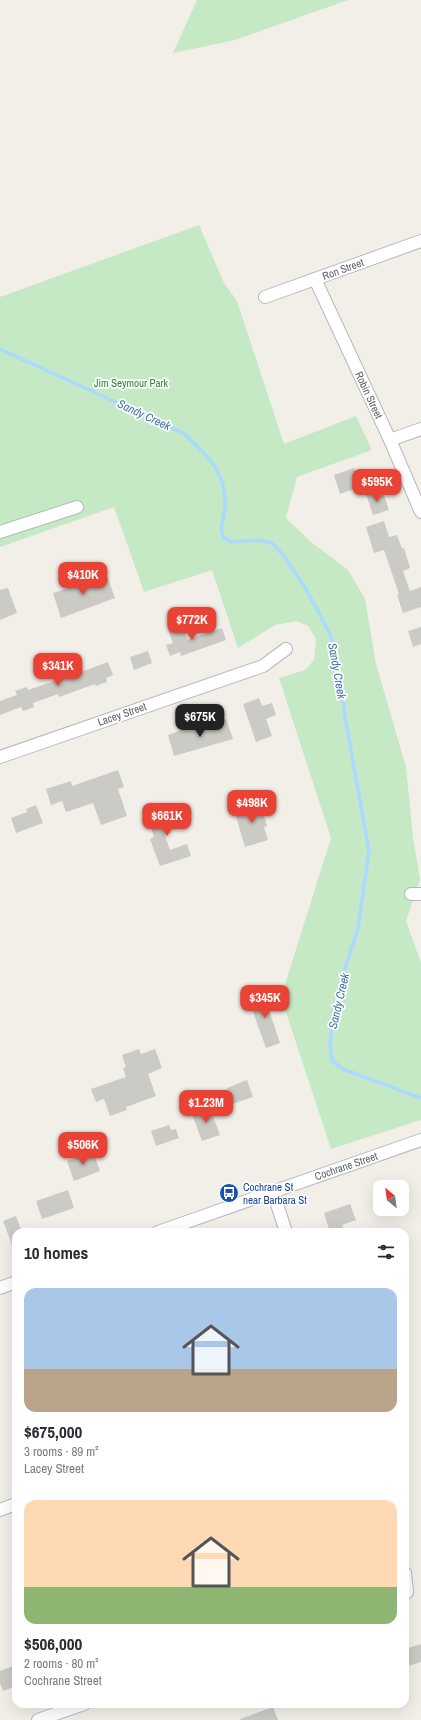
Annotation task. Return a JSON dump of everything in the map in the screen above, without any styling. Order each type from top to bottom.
[{"type":"street","name":"Ron Street","points":[[265,296],[421,241]]},
{"type":"street","name":"Robin Street","points":[[315,279],[390,440],[421,512]]},
{"type":"street","points":[[390,440],[421,429]]},
{"type":"street","points":[[0,532],[77,507]]},
{"type":"street","name":"Lacey Street","points":[[0,757],[263,666],[286,649]]},
{"type":"street","name":"Cochrane Street","points":[[170,1228],[421,1140]]},
{"type":"street","points":[[273,1192],[285,1228]]},
{"type":"street","points":[[0,1288],[12,1284]]},
{"type":"street","points":[[0,1510],[12,1506]]},
{"type":"street","points":[[38,1720],[72,1708]]},
{"type":"green space","points":[[197,0],[348,0],[235,40],[173,53]]},
{"type":"green space","name":"Jim Seymour Park","points":[[199,225],[224,283],[237,301],[284,444],[356,416],[372,450],[297,477],[286,518],[311,542],[348,570],[365,599],[376,664],[406,767],[413,837],[420,879],[406,921],[421,963],[421,1120],[331,1149],[281,997],[331,838],[279,678],[305,670],[314,660],[316,639],[308,626],[297,621],[275,625],[238,648],[212,570],[144,592],[114,507],[0,547],[0,297]]},
{"type":"building","points":[[354,468],[360,487],[340,494],[334,475]]},
{"type":"building","points":[[378,490],[380,496],[384,495],[389,510],[373,515],[366,494]]},
{"type":"building","points":[[384,521],[389,537],[397,535],[402,549],[404,548],[410,568],[403,571],[410,591],[421,587],[421,607],[403,613],[397,595],[399,594],[384,550],[374,553],[366,527]]},
{"type":"building","points":[[107,576],[115,598],[61,618],[53,593]]},
{"type":"building","points":[[8,588],[17,613],[0,620],[0,590]]},
{"type":"building","points":[[182,625],[187,640],[222,628],[226,640],[181,656],[180,652],[170,656],[166,645],[173,643],[168,630]]},
{"type":"building","points":[[421,627],[421,644],[413,647],[408,631]]},
{"type":"building","points":[[148,651],[152,663],[134,670],[130,657]]},
{"type":"building","points":[[108,662],[113,675],[106,678],[107,682],[96,686],[95,684],[59,697],[58,694],[33,703],[34,707],[23,711],[21,707],[0,715],[0,701],[17,695],[15,691],[27,687],[28,690],[66,677],[63,668],[78,663],[81,672]]},
{"type":"building","points":[[259,698],[262,706],[272,703],[276,715],[266,719],[272,736],[256,742],[243,704]]},
{"type":"building","points":[[226,719],[233,739],[174,756],[168,735],[185,729],[186,731],[197,727],[197,729]]},
{"type":"building","points":[[118,770],[124,787],[118,789],[127,816],[101,825],[93,803],[66,812],[62,801],[51,805],[46,789],[71,781],[72,786]]},
{"type":"building","points":[[260,802],[267,826],[264,827],[268,840],[245,847],[234,810]]},
{"type":"building","points":[[36,805],[43,823],[16,833],[11,818],[27,812],[26,809]]},
{"type":"building","points":[[181,808],[186,822],[163,830],[170,850],[187,844],[191,856],[160,866],[150,839],[154,837],[148,819]]},
{"type":"building","points":[[262,992],[265,1000],[272,998],[275,1008],[269,1010],[280,1043],[266,1048],[248,998]]},
{"type":"building","points":[[139,1049],[141,1054],[155,1049],[162,1068],[148,1074],[156,1096],[126,1107],[127,1110],[110,1116],[104,1099],[96,1102],[91,1089],[126,1077],[123,1068],[126,1067],[122,1055]]},
{"type":"building","points":[[247,1080],[253,1097],[232,1104],[227,1088]]},
{"type":"building","points":[[210,1108],[220,1135],[202,1141],[192,1114]]},
{"type":"building","points":[[169,1125],[171,1130],[176,1129],[179,1138],[156,1146],[151,1131]]},
{"type":"building","points":[[93,1152],[100,1171],[74,1181],[67,1161]]},
{"type":"building","points":[[68,1190],[74,1208],[42,1219],[36,1201]]},
{"type":"building","points":[[350,1204],[356,1220],[342,1225],[343,1228],[329,1228],[324,1213]]},
{"type":"building","points":[[16,1216],[20,1228],[12,1228],[12,1245],[3,1221]]},
{"type":"building","points":[[421,1644],[421,1662],[409,1666],[409,1648]]},
{"type":"building","points":[[12,1666],[12,1688],[3,1691],[0,1683],[0,1671]]},
{"type":"building","points":[[273,1708],[278,1720],[241,1720],[240,1719]]},
{"type":"waterway","name":"Sandy Creek","points":[[0,349],[183,433],[214,465],[223,484],[225,495],[222,526],[223,537],[231,542],[259,540],[272,543],[283,555],[306,589],[331,636],[369,851],[358,928],[344,971],[334,1009],[330,1044],[332,1061],[343,1069],[421,1098]]},
{"type":"place","name":"Cochrane St near Barbara St","points":[[229,1193]]}]
